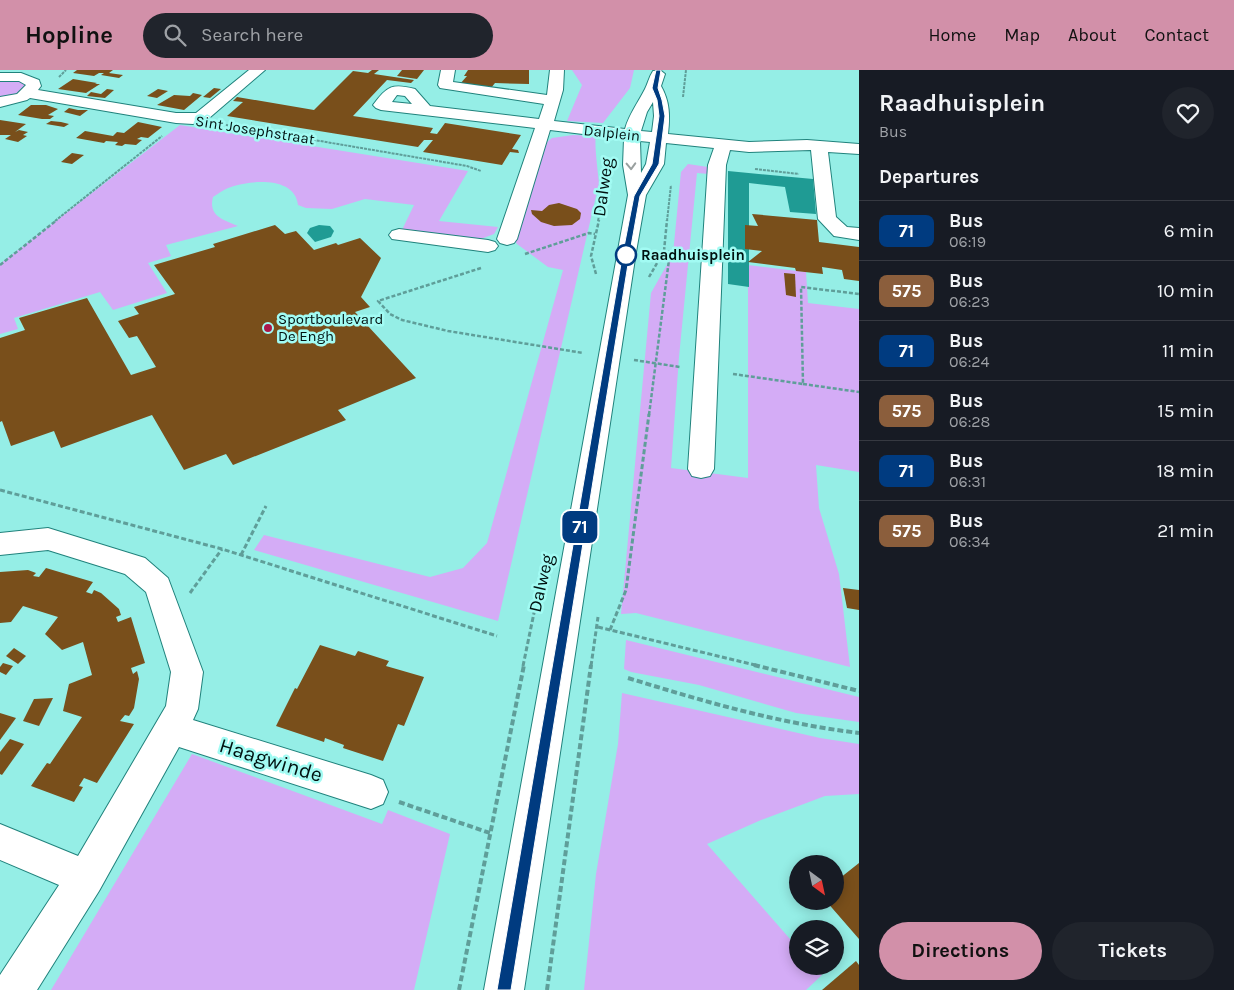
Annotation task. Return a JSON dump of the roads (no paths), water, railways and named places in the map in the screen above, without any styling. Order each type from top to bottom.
[{"type":"street","name":"Sint Josephstraat","points":[[28,93],[190,119],[207,112],[258,70]]},
{"type":"street","points":[[448,70],[445,85],[553,101]]},
{"type":"street","points":[[507,239],[553,101],[558,78],[557,70]]},
{"type":"street","name":"Dalweg","points":[[637,196],[632,180],[630,160],[634,136],[638,114],[646,99],[655,88],[659,70]]},
{"type":"street","points":[[0,77],[26,73],[34,83],[34,86],[28,93],[0,102]]},
{"type":"street","name":"Dalweg","points":[[504,990],[637,196],[656,164],[662,116],[660,100],[655,88]]},
{"type":"street","name":"Dalplein","points":[[426,111],[634,136],[724,144]]},
{"type":"street","points":[[782,127],[791,145]]},
{"type":"street","points":[[701,469],[704,370],[717,165],[724,144],[768,148],[791,145],[859,149]]},
{"type":"street","points":[[819,146],[827,219],[841,232],[859,234]]},
{"type":"street","points":[[399,235],[488,256]]},
{"type":"street","points":[[0,544],[48,540],[135,566],[158,586],[187,672],[182,709],[86,878],[14,990]]},
{"type":"street","name":"Haagwinde","points":[[171,729],[370,792]]},
{"type":"street","points":[[0,842],[86,878]]},
{"type":"water","points":[[728,171],[813,179],[816,214],[790,212],[785,187],[749,183],[749,287],[728,284]]},
{"type":"water","points":[[319,225],[330,226],[334,231],[331,237],[315,242],[307,233],[310,228]]},
{"type":"place","name":"Raadhuisplein","points":[[626,255]]},
{"type":"place","name":"Sportboulevard De Engh","points":[[268,328]]}]
